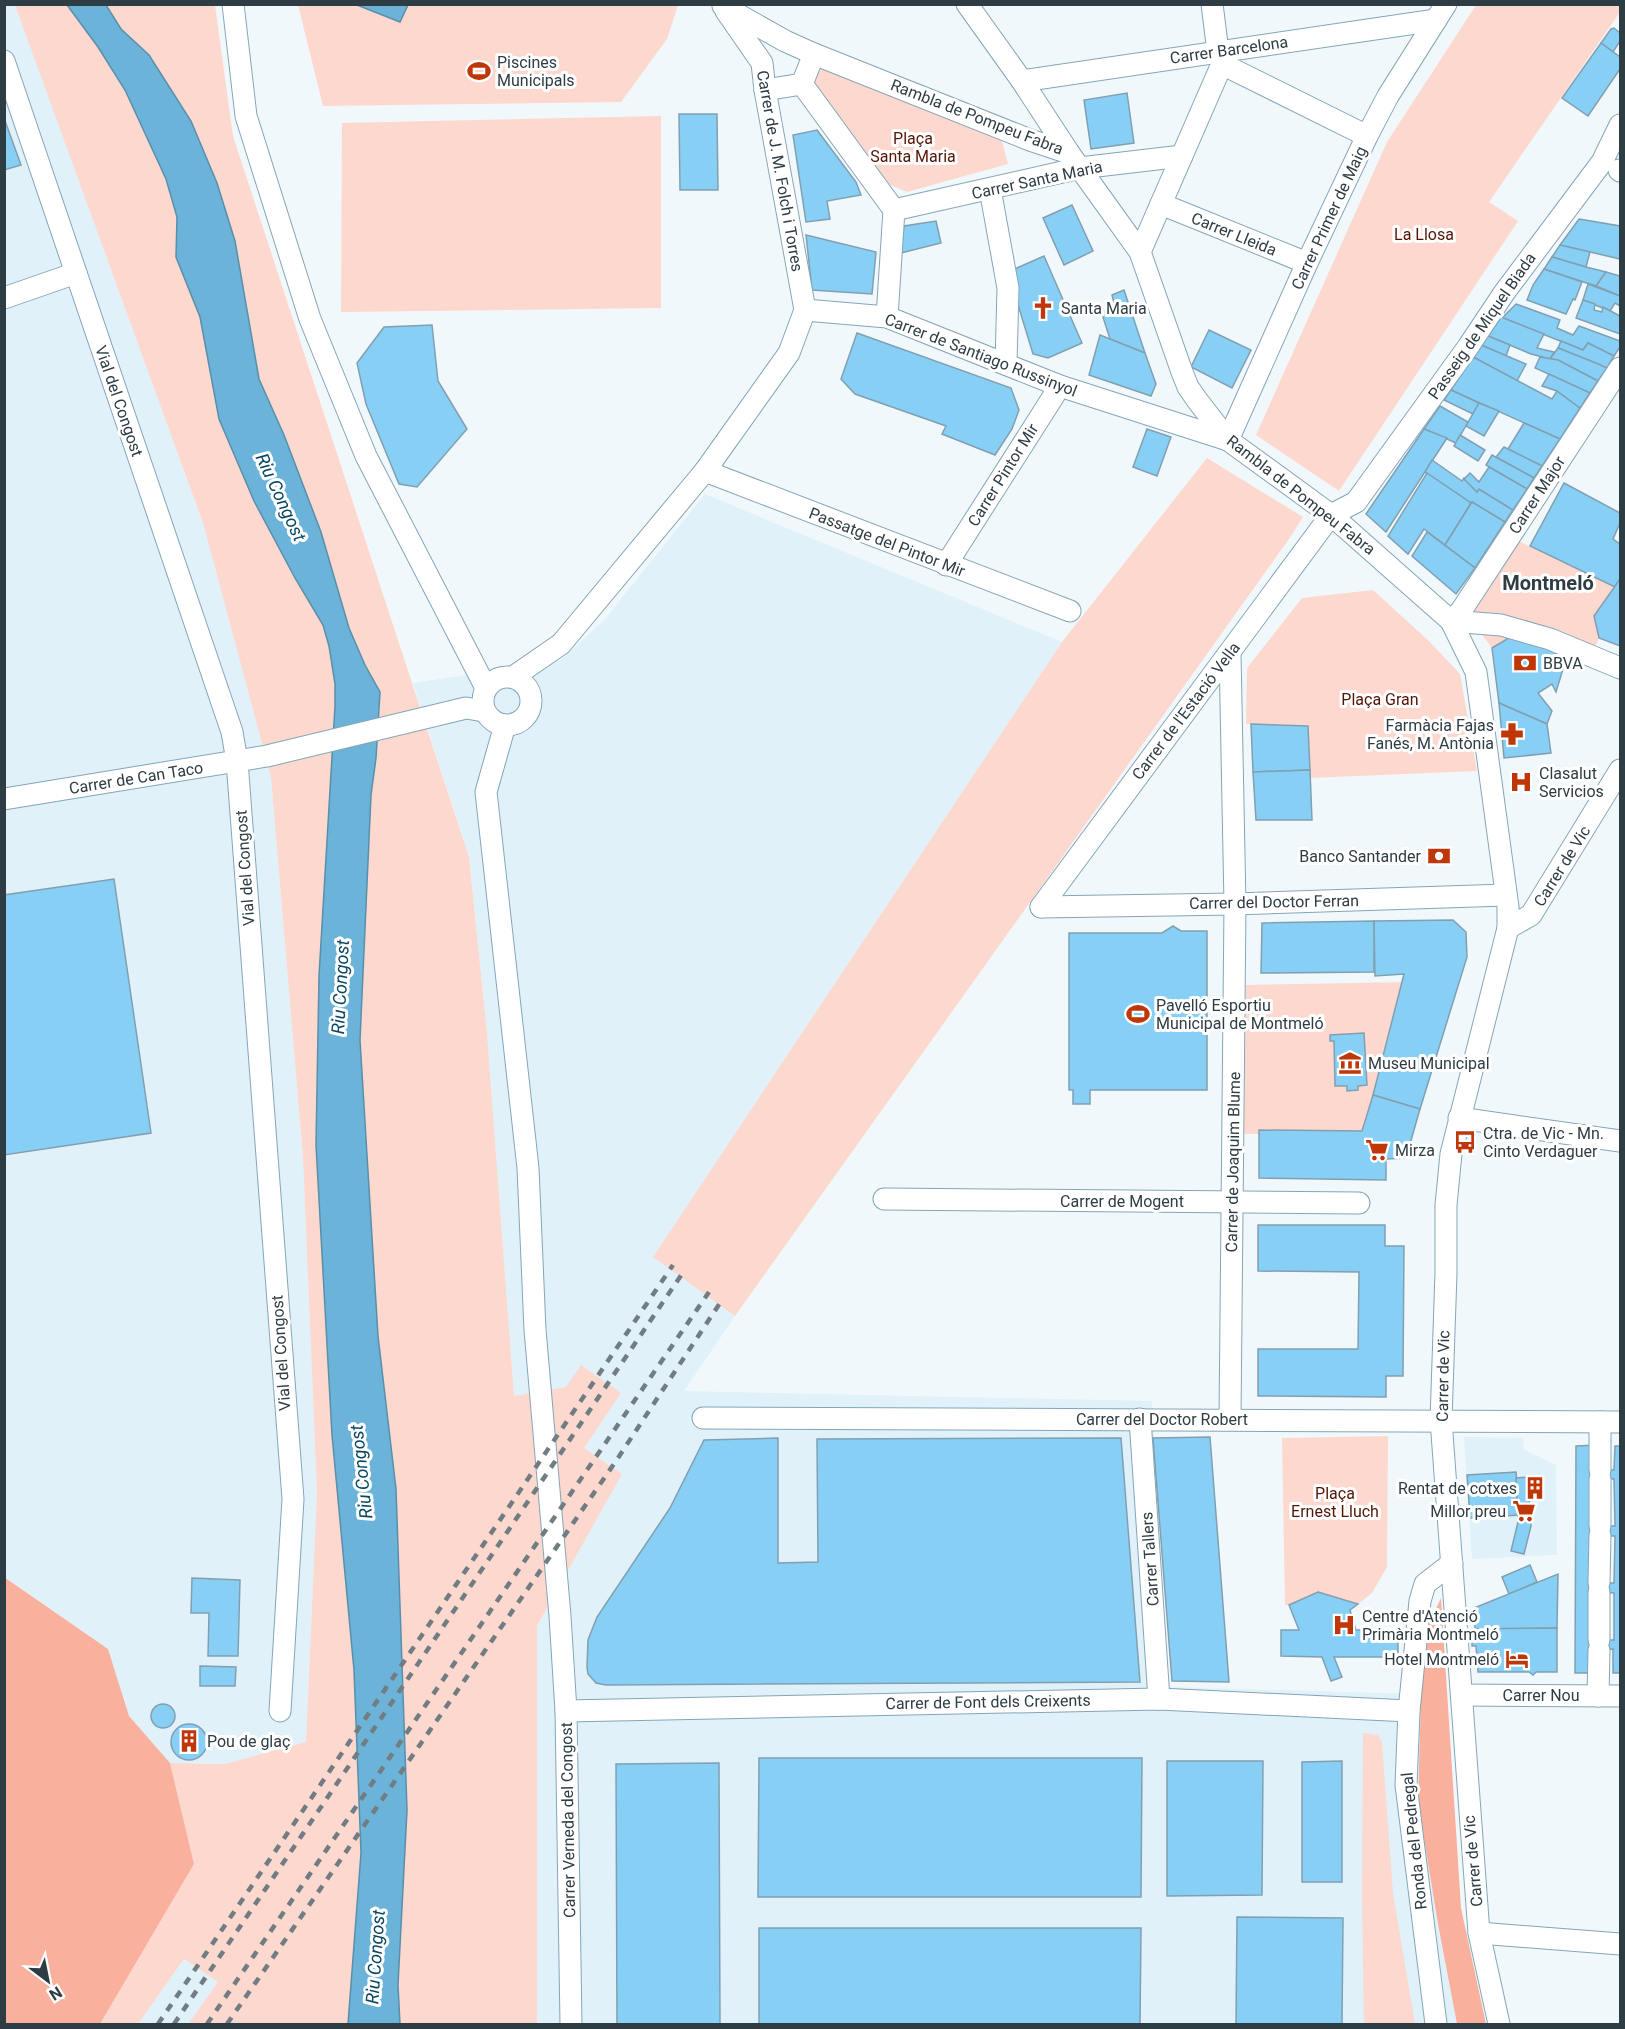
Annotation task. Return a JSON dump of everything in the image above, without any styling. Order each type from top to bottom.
[{"type":"street","points":[[233,4],[246,116],[310,319],[366,456],[486,688]]},
{"type":"street","points":[[967,4],[1075,160]]},
{"type":"street","points":[[1140,252],[1182,156],[1220,58],[1212,4]]},
{"type":"street","name":"Rambla de Pompeu Fabra","points":[[723,5],[785,41],[814,54],[1075,160],[1140,252],[1188,387],[1228,440],[1331,515],[1452,621],[1476,672],[1506,896],[1508,928]]},
{"type":"street","name":"Carrer de J. M. Folch i Torres","points":[[723,5],[762,63],[806,310]]},
{"type":"street","name":"Carrer Barcelona","points":[[1022,81],[1220,58],[1441,12]]},
{"type":"street","name":"Carrer Primer de Maig","points":[[1228,440],[1367,136],[1388,96],[1441,12]]},
{"type":"street","points":[[762,63],[771,48],[785,41]]},
{"type":"street","points":[[802,84],[814,54]]},
{"type":"street","points":[[1220,58],[1367,136]]},
{"type":"street","name":"Vial del Congost","points":[[4,61],[232,732],[237,761],[293,1499],[280,1711]]},
{"type":"street","points":[[765,90],[802,84]]},
{"type":"street","points":[[802,84],[894,210],[888,317]]},
{"type":"street","name":"Passeig de Miquel Biada","points":[[1331,515],[1356,502],[1468,347],[1504,293],[1614,168],[1620,125]]},
{"type":"street","name":"Carrer Santa Maria","points":[[894,210],[990,189],[1075,160],[1182,156]]},
{"type":"street","points":[[990,189],[1008,288],[1006,364]]},
{"type":"street","name":"Carrer Lleida","points":[[1161,204],[1307,263]]},
{"type":"street","points":[[4,298],[76,273]]},
{"type":"street","points":[[513,677],[561,644],[705,471],[789,352],[806,310]]},
{"type":"street","name":"Carrer de Santiago Russinyol","points":[[806,310],[888,317],[1060,386],[1228,440]]},
{"type":"street","name":"Carrer Major","points":[[1452,621],[1617,382]]},
{"type":"street","name":"Carrer Pintor Mir","points":[[946,565],[1060,386]]},
{"type":"street","points":[[1164,418],[1182,410],[1188,387]]},
{"type":"street","name":"Passatge del Pintor Mir","points":[[705,471],[1070,611]]},
{"type":"street","name":"Carrer de l'Estació Vella","points":[[1041,907],[1331,515]]},
{"type":"street","points":[[1452,621],[1501,625],[1550,639],[1620,668]]},
{"type":"street","name":"Carrer de Joaquim Blume","points":[[1230,653],[1235,904],[1230,1419]]},
{"type":"street","points":[[513,677],[529,689],[531,706],[522,720],[513,724],[496,723],[484,711],[483,696],[486,688],[497,678],[513,677]]},
{"type":"street","name":"Carrer de Can Taco","points":[[4,800],[267,756],[466,708],[484,711]]},
{"type":"street","name":"Carrer Verneda del Congost","points":[[504,725],[486,792],[528,1168],[535,1329],[560,1616],[566,1711],[571,2025]]},
{"type":"street","name":"Carrer de Vic","points":[[1499,2025],[1479,1933],[1441,1420],[1446,1205],[1451,1154],[1459,1118],[1508,928],[1531,915],[1620,771]]},
{"type":"street","name":"Carrer del Doctor Ferran","points":[[1041,907],[1506,896]]},
{"type":"street","points":[[1459,1118],[1620,1142]]},
{"type":"street","name":"Carrer de Mogent","points":[[884,1199],[1359,1203]]},
{"type":"street","name":"Carrer del Doctor Robert","points":[[703,1418],[1610,1422]]},
{"type":"street","name":"Carrer Tallers","points":[[1140,1419],[1159,1699]]},
{"type":"street","points":[[1598,1696],[1600,1475],[1610,1422]]},
{"type":"street","name":"Ronda del Pedregal","points":[[1436,2025],[1406,1785],[1409,1711],[1423,1593],[1425,1584],[1452,1563]]},
{"type":"street","name":"Carrer Nou","points":[[1462,1695],[1620,1696]]},
{"type":"street","name":"Carrer de Font dels Creixents","points":[[566,1711],[1159,1699],[1409,1711]]},
{"type":"street","points":[[1479,1933],[1620,1944]]},
{"type":"shaded area","points":[[15,4],[203,523],[271,777],[303,1158],[317,1492],[306,1742],[225,1764],[170,1763],[129,1716],[108,1649],[5,1577],[4,5]]},
{"type":"shaded area","points":[[705,494],[1062,642],[653,1257],[735,1316],[684,1391],[1152,1401],[1167,1687],[1422,1694],[1418,1802],[1457,2024],[537,2024],[537,1626],[622,1474],[584,1448],[566,1387],[514,1396],[487,1033],[469,857],[413,683],[561,660],[605,619]]},
{"type":"shaded area","name":"Millor preu","points":[[1464,1437],[1523,1438],[1524,1450],[1556,1465],[1557,1555],[1472,1559]]},
{"type":"shaded area","points":[[4,1577],[108,1649],[129,1716],[170,1763],[194,1864],[100,2024],[5,2024]]},
{"type":"shaded area","points":[[1441,1598],[1461,1908],[1486,2024],[1457,2024],[1418,1802],[1422,1663],[1429,1624]]},
{"type":"shaded area","points":[[184,1959],[218,1982],[188,2024],[138,2024]]},
{"type":"green space","points":[[15,5],[67,5],[98,47],[125,90],[166,179],[177,217],[176,257],[200,317],[219,419],[254,501],[323,625],[329,646],[335,684],[335,706],[319,976],[316,1145],[332,1435],[354,1670],[361,1853],[348,2024],[188,2024],[218,1982],[184,1959],[138,2024],[100,2024],[194,1864],[170,1763],[225,1764],[306,1742],[317,1492],[303,1158],[271,777],[203,523]]},
{"type":"green space","points":[[106,5],[215,5],[233,136],[469,857],[487,1033],[514,1396],[566,1387],[581,1365],[621,1393],[584,1448],[622,1474],[537,1626],[537,2024],[400,2024],[398,1985],[407,1810],[396,1489],[378,1336],[360,1040],[371,795],[380,692],[349,628],[321,532],[284,435],[259,379],[235,241],[217,183],[191,121],[149,55],[121,29]]},
{"type":"green space","name":"Piscines Municipals","points":[[298,5],[678,5],[667,39],[621,102],[323,106]]},
{"type":"green space","name":"La Llosa","points":[[1476,5],[1620,5],[1620,12],[1489,202],[1518,221],[1339,491],[1256,435],[1387,142]]},
{"type":"green space","name":"Plaça Santa Maria","points":[[821,68],[1000,134],[1008,164],[907,192],[888,184],[812,82]]},
{"type":"green space","points":[[661,116],[661,308],[341,312],[342,123]]},
{"type":"green space","points":[[1207,458],[1303,517],[735,1316],[653,1257],[1062,642]]},
{"type":"green space","points":[[1508,536],[1615,587],[1599,638],[1588,663],[1512,636],[1492,648],[1459,604]]},
{"type":"green space","name":"Plaça Gran","points":[[1373,590],[1430,642],[1460,674],[1477,771],[1310,778],[1308,726],[1246,724],[1247,668],[1302,598]]},
{"type":"green space","points":[[1408,982],[1362,1134],[1244,1134],[1246,985]]},
{"type":"green space","name":"Plaça Ernest Lluch","points":[[1388,1436],[1387,1567],[1372,1593],[1358,1604],[1318,1592],[1285,1605],[1282,1438]]},
{"type":"green space","points":[[1363,1733],[1378,1735],[1382,1743],[1393,1893],[1415,2024],[1364,2024]]},
{"type":"water","name":"Riu Congost","points":[[67,5],[106,5],[121,29],[149,55],[191,121],[217,183],[235,241],[259,379],[284,435],[321,532],[349,628],[380,692],[371,795],[360,1040],[378,1336],[396,1489],[407,1810],[398,1985],[400,2024],[348,2024],[361,1853],[354,1670],[332,1435],[316,1145],[319,976],[335,706],[335,684],[329,646],[323,625],[254,501],[219,419],[200,317],[176,257],[177,217],[166,179],[125,90],[98,47]]},
{"type":"water","points":[[357,5],[408,5],[400,22]]},
{"type":"building","points":[[1614,28],[1620,33],[1620,41],[1613,52],[1601,43]]},
{"type":"building","points":[[1601,43],[1620,57],[1620,69],[1588,116],[1562,98]]},
{"type":"building","points":[[1127,93],[1134,143],[1091,149],[1084,100]]},
{"type":"building","points":[[679,114],[717,114],[718,190],[680,190]]},
{"type":"building","points":[[4,118],[21,165],[4,170]]},
{"type":"building","points":[[817,130],[856,182],[861,195],[827,201],[830,219],[806,222],[793,135]]},
{"type":"building","points":[[1072,205],[1093,251],[1064,265],[1043,218]]},
{"type":"building","points":[[1579,219],[1620,226],[1620,259],[1560,245]]},
{"type":"building","points":[[936,221],[941,243],[901,253],[904,226]]},
{"type":"building","points":[[806,235],[876,252],[872,294],[812,290]]},
{"type":"building","points":[[1560,245],[1590,252],[1586,267],[1552,257]]},
{"type":"building","name":"Santa Maria","points":[[1044,256],[1082,343],[1048,358],[1033,354],[1008,272]]},
{"type":"building","points":[[1552,257],[1606,272],[1596,286],[1544,269]]},
{"type":"building","points":[[1544,269],[1582,282],[1566,314],[1527,300],[1533,285]]},
{"type":"building","points":[[1606,272],[1620,276],[1620,296],[1596,286]]},
{"type":"building","points":[[1588,284],[1620,296],[1620,306],[1615,303],[1610,311],[1583,300]]},
{"type":"building","points":[[1124,290],[1145,353],[1110,339],[1101,311],[1115,307],[1112,295]]},
{"type":"building","points":[[1583,300],[1595,304],[1594,310],[1602,312],[1603,307],[1620,316],[1620,334],[1576,318]]},
{"type":"building","points":[[1516,304],[1560,320],[1557,328],[1573,335],[1579,326],[1620,341],[1620,347],[1614,356],[1588,343],[1583,350],[1502,318]]},
{"type":"building","points":[[1501,317],[1544,334],[1537,348],[1554,352],[1550,359],[1531,354],[1488,336]]},
{"type":"building","points":[[432,325],[438,381],[467,429],[417,487],[399,484],[366,404],[357,363],[384,327]]},
{"type":"building","points":[[1209,330],[1251,350],[1232,388],[1191,367]]},
{"type":"building","points":[[857,333],[1011,388],[1019,410],[1012,429],[995,455],[942,434],[946,426],[855,394],[841,379]]},
{"type":"building","points":[[1100,335],[1145,353],[1156,384],[1151,396],[1089,375]]},
{"type":"building","points":[[1488,336],[1510,345],[1506,356],[1481,345]]},
{"type":"building","points":[[1561,341],[1583,350],[1588,343],[1614,356],[1607,368],[1558,348]]},
{"type":"building","points":[[1481,345],[1526,364],[1517,381],[1473,357]]},
{"type":"building","points":[[1558,348],[1607,368],[1598,381],[1558,360],[1550,359]]},
{"type":"building","points":[[1473,357],[1552,399],[1557,391],[1580,408],[1560,439],[1451,390]]},
{"type":"building","points":[[1540,357],[1558,360],[1598,381],[1590,393],[1535,368]]},
{"type":"building","points":[[1549,374],[1590,393],[1580,408],[1557,391],[1542,386]]},
{"type":"building","points":[[1451,390],[1479,403],[1473,414],[1444,400]]},
{"type":"building","points":[[1479,403],[1499,411],[1484,436],[1466,426]]},
{"type":"building","points":[[1440,406],[1468,422],[1456,443],[1424,429]]},
{"type":"building","points":[[1524,423],[1560,439],[1542,466],[1508,449]]},
{"type":"building","points":[[1147,429],[1171,437],[1157,476],[1133,467]]},
{"type":"building","points":[[1424,429],[1447,438],[1386,532],[1366,514]]},
{"type":"building","points":[[1460,435],[1485,450],[1478,461],[1454,446]]},
{"type":"building","points":[[1504,447],[1542,466],[1534,478],[1496,457]]},
{"type":"building","points":[[1492,455],[1534,478],[1527,489],[1486,465]]},
{"type":"building","points":[[1432,460],[1462,481],[1464,478],[1477,492],[1479,489],[1513,510],[1505,522],[1471,503],[1425,472]]},
{"type":"building","points":[[1489,467],[1527,489],[1513,510],[1479,489],[1477,492],[1464,479],[1470,473],[1479,482]]},
{"type":"building","points":[[1427,473],[1471,503],[1445,545],[1424,529],[1408,554],[1388,536]]},
{"type":"building","points":[[1564,483],[1620,513],[1620,523],[1613,539],[1620,544],[1620,579],[1615,587],[1530,546]]},
{"type":"building","points":[[1472,502],[1505,522],[1475,568],[1445,545]]},
{"type":"building","points":[[1427,532],[1475,568],[1456,594],[1412,556]]},
{"type":"building","points":[[1620,579],[1620,646],[1599,638],[1594,616]]},
{"type":"building","points":[[1512,636],[1567,656],[1556,692],[1552,684],[1538,693],[1552,711],[1547,724],[1499,703],[1492,648]]},
{"type":"building","points":[[1499,703],[1547,724],[1551,753],[1504,758]]},
{"type":"building","points":[[1251,724],[1308,726],[1310,770],[1253,772]]},
{"type":"building","points":[[1310,770],[1312,820],[1256,820],[1253,772]]},
{"type":"building","points":[[114,879],[151,1133],[4,1155],[4,895]]},
{"type":"building","points":[[1453,920],[1466,932],[1467,957],[1420,1109],[1373,1095],[1404,974],[1375,976],[1374,921]]},
{"type":"building","points":[[1374,921],[1374,972],[1261,973],[1262,923]]},
{"type":"building","name":"Pavelló Esportiu Municipal de Montmeló","points":[[1173,926],[1181,931],[1207,931],[1207,1090],[1090,1090],[1090,1104],[1073,1104],[1073,1090],[1069,1090],[1069,933],[1162,933]]},
{"type":"building","name":"Museu Municipal","points":[[1364,1033],[1367,1085],[1358,1086],[1358,1090],[1347,1091],[1347,1086],[1335,1086],[1334,1041],[1330,1041],[1330,1035]]},
{"type":"building","points":[[1373,1095],[1420,1109],[1406,1158],[1386,1159],[1386,1180],[1259,1178],[1259,1130],[1362,1131]]},
{"type":"building","points":[[1258,1225],[1385,1225],[1385,1246],[1404,1246],[1403,1376],[1386,1376],[1386,1397],[1258,1396],[1258,1349],[1358,1349],[1359,1272],[1258,1271]]},
{"type":"building","points":[[1210,1437],[1229,1682],[1172,1681],[1153,1438]]},
{"type":"building","points":[[778,1438],[778,1563],[818,1562],[817,1439],[1121,1438],[1140,1682],[606,1685],[596,1683],[588,1674],[587,1667],[588,1640],[597,1617],[670,1508],[704,1440]]},
{"type":"building","points":[[1598,1445],[1600,1470],[1614,1470],[1615,1446],[1620,1446],[1620,1673],[1613,1673],[1613,1649],[1597,1650],[1597,1673],[1575,1673],[1576,1446]],"holes":[[[1598,1479],[1614,1479],[1615,1526],[1598,1526]],[[1598,1536],[1615,1536],[1614,1583],[1598,1583]],[[1598,1592],[1614,1593],[1614,1640],[1598,1640]]]},
{"type":"building","points":[[1516,1472],[1520,1515],[1470,1518],[1467,1475]]},
{"type":"building","name":"Millor preu","points":[[1528,1477],[1531,1526],[1524,1554],[1511,1551],[1518,1522],[1516,1478]]},
{"type":"building","name":"Rentat de cotxes","points":[[1528,1477],[1541,1477],[1542,1500],[1529,1500]]},
{"type":"building","points":[[1530,1565],[1537,1582],[1509,1594],[1502,1577]]},
{"type":"building","points":[[1558,1574],[1557,1628],[1475,1629],[1474,1608]]},
{"type":"building","points":[[192,1578],[240,1580],[238,1656],[208,1656],[209,1613],[191,1613]]},
{"type":"building","points":[[1318,1592],[1358,1604],[1350,1610],[1356,1630],[1398,1630],[1398,1657],[1334,1657],[1342,1677],[1331,1681],[1322,1657],[1281,1656],[1281,1630],[1299,1630],[1289,1605]]},
{"type":"building","name":"Hotel Montmeló","points":[[1557,1628],[1557,1672],[1536,1672],[1533,1675],[1529,1672],[1478,1672],[1476,1646],[1472,1646],[1472,1629]]},
{"type":"building","points":[[200,1666],[236,1667],[235,1686],[200,1686]]},
{"type":"building","name":"Pou de glaç","points":[[163,1704],[168,1705],[174,1711],[174,1721],[168,1727],[163,1728],[158,1727],[152,1721],[151,1716],[152,1711],[158,1705]]},
{"type":"building","name":"Pou de glaç","points":[[189,1724],[201,1730],[207,1742],[201,1754],[189,1760],[177,1754],[171,1742],[177,1730]]},
{"type":"building","points":[[759,1758],[1142,1758],[1141,1897],[758,1897]]},
{"type":"building","points":[[1167,1761],[1263,1761],[1262,1895],[1167,1896]]},
{"type":"building","points":[[1342,1761],[1342,1882],[1302,1882],[1302,1762]]},
{"type":"building","points":[[719,1763],[720,2024],[617,2024],[616,1764]]},
{"type":"building","points":[[1237,1917],[1343,1918],[1342,2024],[1236,2024]]},
{"type":"building","points":[[759,1928],[1141,1928],[1140,2024],[759,2024]]},
{"type":"railway","points":[[158,2024],[673,1265]]},
{"type":"railway","points":[[174,2024],[682,1274]]},
{"type":"railway","points":[[207,2024],[709,1292]]},
{"type":"railway","points":[[227,2024],[616,1461],[720,1303]]},
{"type":"place","name":"Piscines Municipals","points":[[479,71]]},
{"type":"place","name":"Santa Maria","points":[[1043,308]]},
{"type":"place","name":"BBVA","points":[[1525,663]]},
{"type":"place","name":"Farmàcia Fajas Fanés, M. Antònia","points":[[1512,734]]},
{"type":"place","name":"Clasalut Servicios","points":[[1521,782]]},
{"type":"place","name":"Banco Santander","points":[[1439,856]]},
{"type":"place","name":"Pavelló Esportiu Municipal de Montmeló","points":[[1138,1014]]},
{"type":"place","name":"Museu Municipal","points":[[1350,1063]]},
{"type":"place","name":"Ctra. de Vic - Mn. Cinto Verdaguer","points":[[1465,1142]]},
{"type":"place","name":"Mirza","points":[[1377,1150]]},
{"type":"place","name":"Rentat de cotxes","points":[[1535,1488]]},
{"type":"place","name":"Millor preu","points":[[1524,1511]]},
{"type":"place","name":"Centre d'Atenció Primària Montmeló","points":[[1344,1625]]},
{"type":"place","name":"Hotel Montmeló","points":[[1517,1659]]},
{"type":"place","name":"Pou de glaç","points":[[189,1741]]},
{"type":"district","name":"Montmeló","points":[[1548,583]]}]
